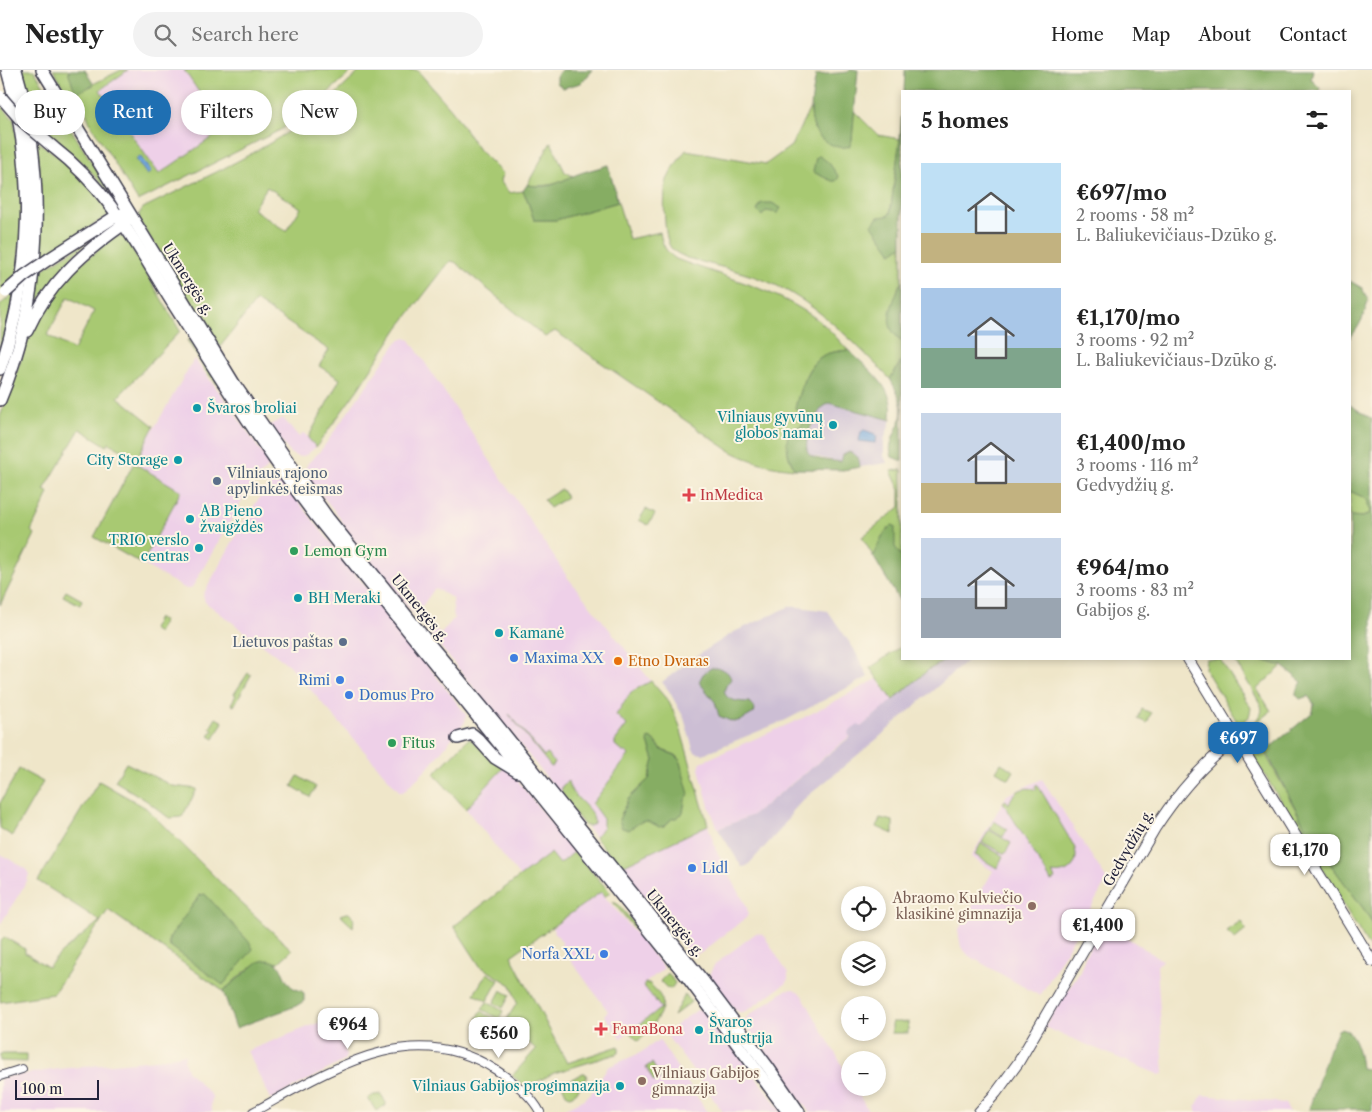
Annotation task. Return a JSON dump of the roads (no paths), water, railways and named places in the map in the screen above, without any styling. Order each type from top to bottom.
[{"type":"highway","points":[[0,369],[18,302],[24,259],[27,213],[26,174],[20,128],[7,70]]},
{"type":"highway","points":[[16,70],[32,140],[36,206],[35,249],[17,354]]},
{"type":"highway","name":"Ukmergės g.","points":[[42,70],[124,217],[231,396],[287,469],[325,529],[481,711],[710,990],[799,1112]]},
{"type":"highway","points":[[0,96],[20,119],[88,177],[124,217]]},
{"type":"highway","points":[[0,400],[33,318],[55,283],[124,217]]},
{"type":"highway","points":[[3,296],[24,276],[49,259],[124,217]]},
{"type":"highway","name":"Ukmergės g.","points":[[481,711],[527,779],[691,983],[788,1112]]},
{"type":"highway","points":[[458,738],[468,734],[475,736],[495,758],[527,779]]},
{"type":"main road","points":[[1189,660],[1372,962]]},
{"type":"main road","name":"Gedvydžių g.","points":[[980,1112],[1018,1063],[1168,808],[1203,766],[1236,739]]},
{"type":"street","points":[[253,1112],[353,1060],[394,1048],[418,1047],[455,1052],[489,1066],[527,1094],[540,1112]]},
{"type":"street","points":[[0,1070],[22,1069],[0,1076]]},
{"type":"water","points":[[140,156],[151,172],[147,175],[136,159]]},
{"type":"water","points":[[864,430],[875,434],[877,437],[875,443],[859,441],[861,432]]},
{"type":"place","name":"Švaros broliai","points":[[197,408]]},
{"type":"place","name":"Vilniaus gyvūnų globos namai","points":[[833,425]]},
{"type":"place","name":"City Storage","points":[[178,460]]},
{"type":"place","name":"Vilniaus rajono apylinkės teismas","points":[[217,481]]},
{"type":"place","name":"InMedica","points":[[689,495]]},
{"type":"place","name":"AB Pieno žvaigždės","points":[[190,519]]},
{"type":"place","name":"TRIO verslo centras","points":[[199,548]]},
{"type":"place","name":"Lemon Gym","points":[[294,551]]},
{"type":"place","name":"BH Meraki","points":[[298,598]]},
{"type":"place","name":"Kamanė","points":[[499,633]]},
{"type":"place","name":"Lietuvos paštas","points":[[343,642]]},
{"type":"place","name":"Maxima XX","points":[[514,658]]},
{"type":"place","name":"Etno Dvaras","points":[[618,661]]},
{"type":"place","name":"Rimi","points":[[340,680]]},
{"type":"place","name":"Domus Pro","points":[[349,695]]},
{"type":"place","name":"Fitus","points":[[392,743]]},
{"type":"place","name":"Lidl","points":[[692,868]]},
{"type":"place","name":"Abraomo Kulviečio klasikinė gimnazija","points":[[1032,906]]},
{"type":"place","name":"Norfa XXL","points":[[604,954]]},
{"type":"place","name":"FamaBona","points":[[601,1029]]},
{"type":"place","name":"Švaros Industrija","points":[[699,1030]]},
{"type":"place","name":"Vilniaus Gabijos gimnazija","points":[[642,1081]]},
{"type":"place","name":"Vilniaus Gabijos progimnazija","points":[[620,1086]]}]
